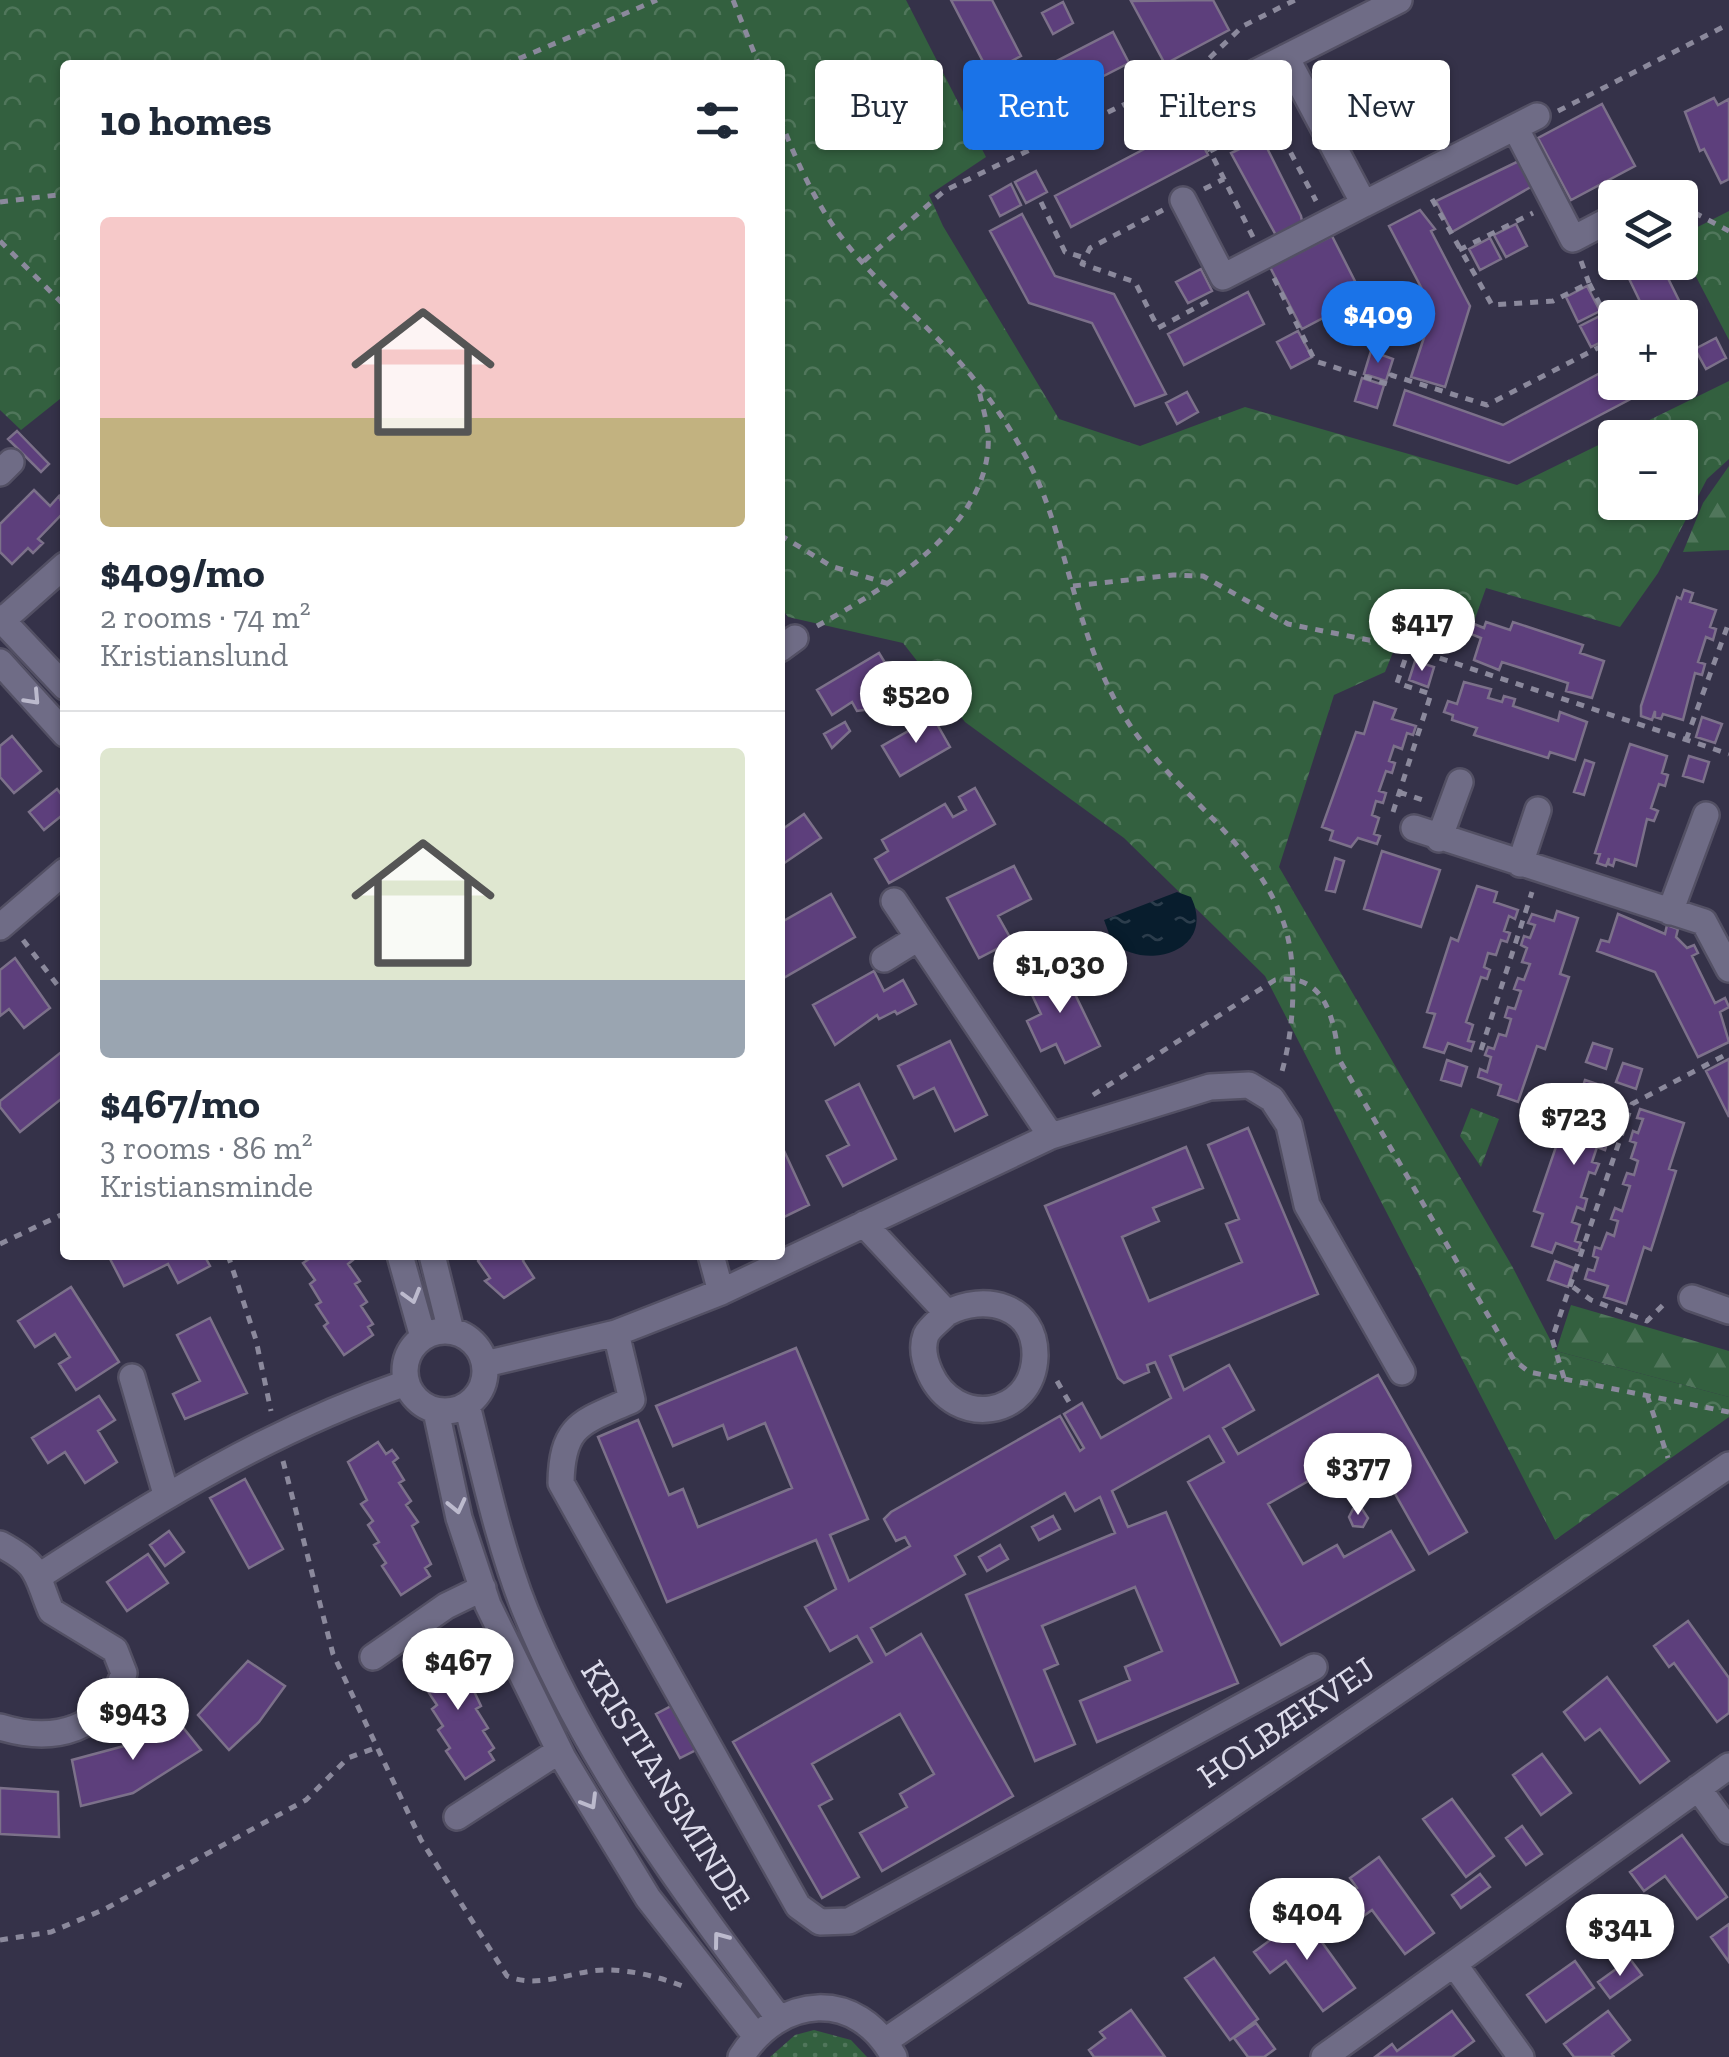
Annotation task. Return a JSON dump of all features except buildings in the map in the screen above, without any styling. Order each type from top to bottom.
[{"type":"street","points":[[1282,60],[1399,0]]},
{"type":"street","points":[[1286,58],[1364,204]]},
{"type":"street","points":[[1183,200],[1224,278],[1526,121],[1554,202],[1572,239],[1598,226]]},
{"type":"street","points":[[60,569],[1,619],[60,682]]},
{"type":"street","points":[[0,662],[60,728]]},
{"type":"street","points":[[1439,839],[1460,782]]},
{"type":"street","points":[[1538,810],[1539,871]]},
{"type":"street","points":[[1670,912],[1706,816]]},
{"type":"street","points":[[1402,823],[1439,839],[1704,922],[1729,968]]},
{"type":"street","points":[[4,923],[60,875]]},
{"type":"street","points":[[894,901],[1052,1136]]},
{"type":"street","points":[[884,959],[918,938]]},
{"type":"street","points":[[485,1364],[616,1334],[722,1292],[1052,1136],[1210,1088],[1249,1085],[1272,1100],[1290,1126],[1307,1205],[1402,1372]]},
{"type":"street","points":[[864,1224],[946,1313]]},
{"type":"street","points":[[401,1260],[424,1337]]},
{"type":"street","points":[[433,1260],[452,1331]]},
{"type":"street","points":[[712,1260],[722,1292]]},
{"type":"street","points":[[1695,1299],[1729,1311]]},
{"type":"street","points":[[982,1301],[1009,1307],[1029,1329],[1035,1353],[1032,1380],[1010,1401],[985,1412],[958,1407],[938,1391],[924,1359],[926,1335],[946,1313],[982,1301]]},
{"type":"street","points":[[452,1331],[466,1336],[480,1350],[485,1364],[479,1393],[467,1405],[436,1411],[414,1398],[406,1383],[405,1365],[412,1347],[424,1337],[452,1331]]},
{"type":"street","points":[[616,1334],[632,1400],[582,1422],[562,1450],[561,1483],[798,1906],[820,1922],[849,1921],[1314,1667]]},
{"type":"street","points":[[132,1377],[166,1494]]},
{"type":"street","points":[[41,1575],[166,1494],[276,1434],[406,1383]]},
{"type":"street","name":"KRISTIANSMINDE","points":[[467,1405],[524,1608],[577,1722],[674,1878],[778,2017]]},
{"type":"street","name":"KRISTIANSMINDE","points":[[436,1411],[459,1518],[482,1588],[560,1750],[648,1898],[748,2046]]},
{"type":"street","name":"HOLBÆKVEJ","points":[[890,2049],[1729,1465]]},
{"type":"street","points":[[0,1544],[20,1555],[41,1575],[51,1611],[115,1650],[124,1673],[116,1700],[93,1720],[62,1733],[26,1735],[0,1727]]},
{"type":"street","points":[[373,1657],[446,1606],[482,1588]]},
{"type":"street","points":[[457,1816],[560,1750]]},
{"type":"street","points":[[1324,2057],[1729,1766]]},
{"type":"street","points":[[1698,1788],[1729,1832]]},
{"type":"street","points":[[1454,1964],[1521,2057]]},
{"type":"street","points":[[748,2046],[778,2017],[807,2008],[836,2009],[864,2021],[890,2049]]},
{"type":"path","points":[[516,60],[657,0]]},
{"type":"path","points":[[734,0],[757,60]]},
{"type":"path","points":[[1207,60],[1243,26],[1295,0]]},
{"type":"path","points":[[1526,121],[1554,114],[1729,24]]},
{"type":"path","points":[[864,262],[944,191],[1124,104]]},
{"type":"path","points":[[785,133],[798,167],[832,224],[978,383],[1016,442],[1047,502],[1086,636],[1128,722],[1247,858],[1270,892],[1284,924],[1292,977],[1285,1062],[1272,1100]]},
{"type":"path","points":[[1212,150],[1315,361],[1388,384],[1391,375],[1488,405],[1598,346]]},
{"type":"path","points":[[1289,150],[1328,223]]},
{"type":"path","points":[[1419,176],[1492,305],[1553,301],[1589,282],[1598,301]]},
{"type":"path","points":[[1224,179],[1090,248],[1082,264],[1135,282],[1158,328],[1230,290],[1224,278]]},
{"type":"path","points":[[0,202],[60,195]]},
{"type":"path","points":[[1041,202],[1065,252],[1085,258]]},
{"type":"path","points":[[1460,250],[1554,202]]},
{"type":"path","points":[[1698,215],[1729,231]]},
{"type":"path","points":[[0,240],[60,301]]},
{"type":"path","points":[[788,643],[890,584],[938,544],[968,505],[988,434],[978,383]]},
{"type":"path","points":[[785,538],[831,566],[890,584]]},
{"type":"path","points":[[1073,586],[1173,574],[1203,576],[1288,624],[1409,648],[1729,754]]},
{"type":"path","points":[[1686,740],[1729,622]]},
{"type":"path","points":[[1402,823],[1399,792],[1431,694],[1397,683],[1409,648]]},
{"type":"path","points":[[1399,792],[1426,801]]},
{"type":"path","points":[[1480,1050],[1539,871]]},
{"type":"path","points":[[4,923],[60,990]]},
{"type":"path","points":[[1088,1101],[1275,980],[1292,977],[1318,990],[1331,1012],[1339,1058],[1514,1360],[1529,1372],[1729,1412]]},
{"type":"path","points":[[1564,1378],[1552,1339],[1564,1298],[1573,1287],[1632,1104],[1729,1054]]},
{"type":"path","points":[[0,1244],[60,1215]]},
{"type":"path","points":[[230,1260],[256,1340],[333,1654],[421,1840],[506,1976],[520,1982],[596,1970],[659,1977],[685,1987],[695,2000]]},
{"type":"path","points":[[1573,1287],[1591,1300],[1647,1321],[1668,1300],[1694,1308],[1695,1299]]},
{"type":"path","points":[[1647,1395],[1668,1458]]},
{"type":"path","points":[[0,1940],[51,1932],[105,1909],[306,1800],[348,1758],[375,1748]]},
{"type":"green space","points":[[0,0],[906,0],[937,60],[815,60],[815,150],[943,150],[943,73],[963,112],[963,150],[982,150],[986,157],[929,195],[943,226],[1059,419],[1140,446],[1245,407],[1517,485],[1598,445],[1598,520],[1686,520],[1658,573],[1620,627],[1486,588],[1472,627],[1411,608],[1385,672],[1334,695],[1279,867],[1512,1266],[1556,1351],[1729,1397],[1729,1417],[1555,1540],[1265,976],[1124,838],[965,722],[903,643],[788,617],[785,613],[785,60],[60,60],[60,399],[21,430],[0,410]]},
{"type":"green space","points":[[1729,211],[1729,340],[1698,280],[1698,227]]},
{"type":"green space","points":[[1729,381],[1729,459],[1707,479],[1698,496],[1698,420],[1650,420],[1698,400],[1698,396]]},
{"type":"green space","points":[[1729,466],[1729,550],[1683,552],[1703,503]]},
{"type":"green space","points":[[1471,1108],[1499,1119],[1481,1167],[1460,1136]]},
{"type":"green space","points":[[1571,1305],[1729,1351],[1729,1397],[1556,1351]]},
{"type":"green space","points":[[814,2030],[851,2040],[867,2057],[770,2057],[795,2035]]},
{"type":"water","points":[[1177,892],[1191,897],[1196,916],[1194,931],[1186,943],[1174,951],[1142,955],[1112,942],[1104,920]]}]
